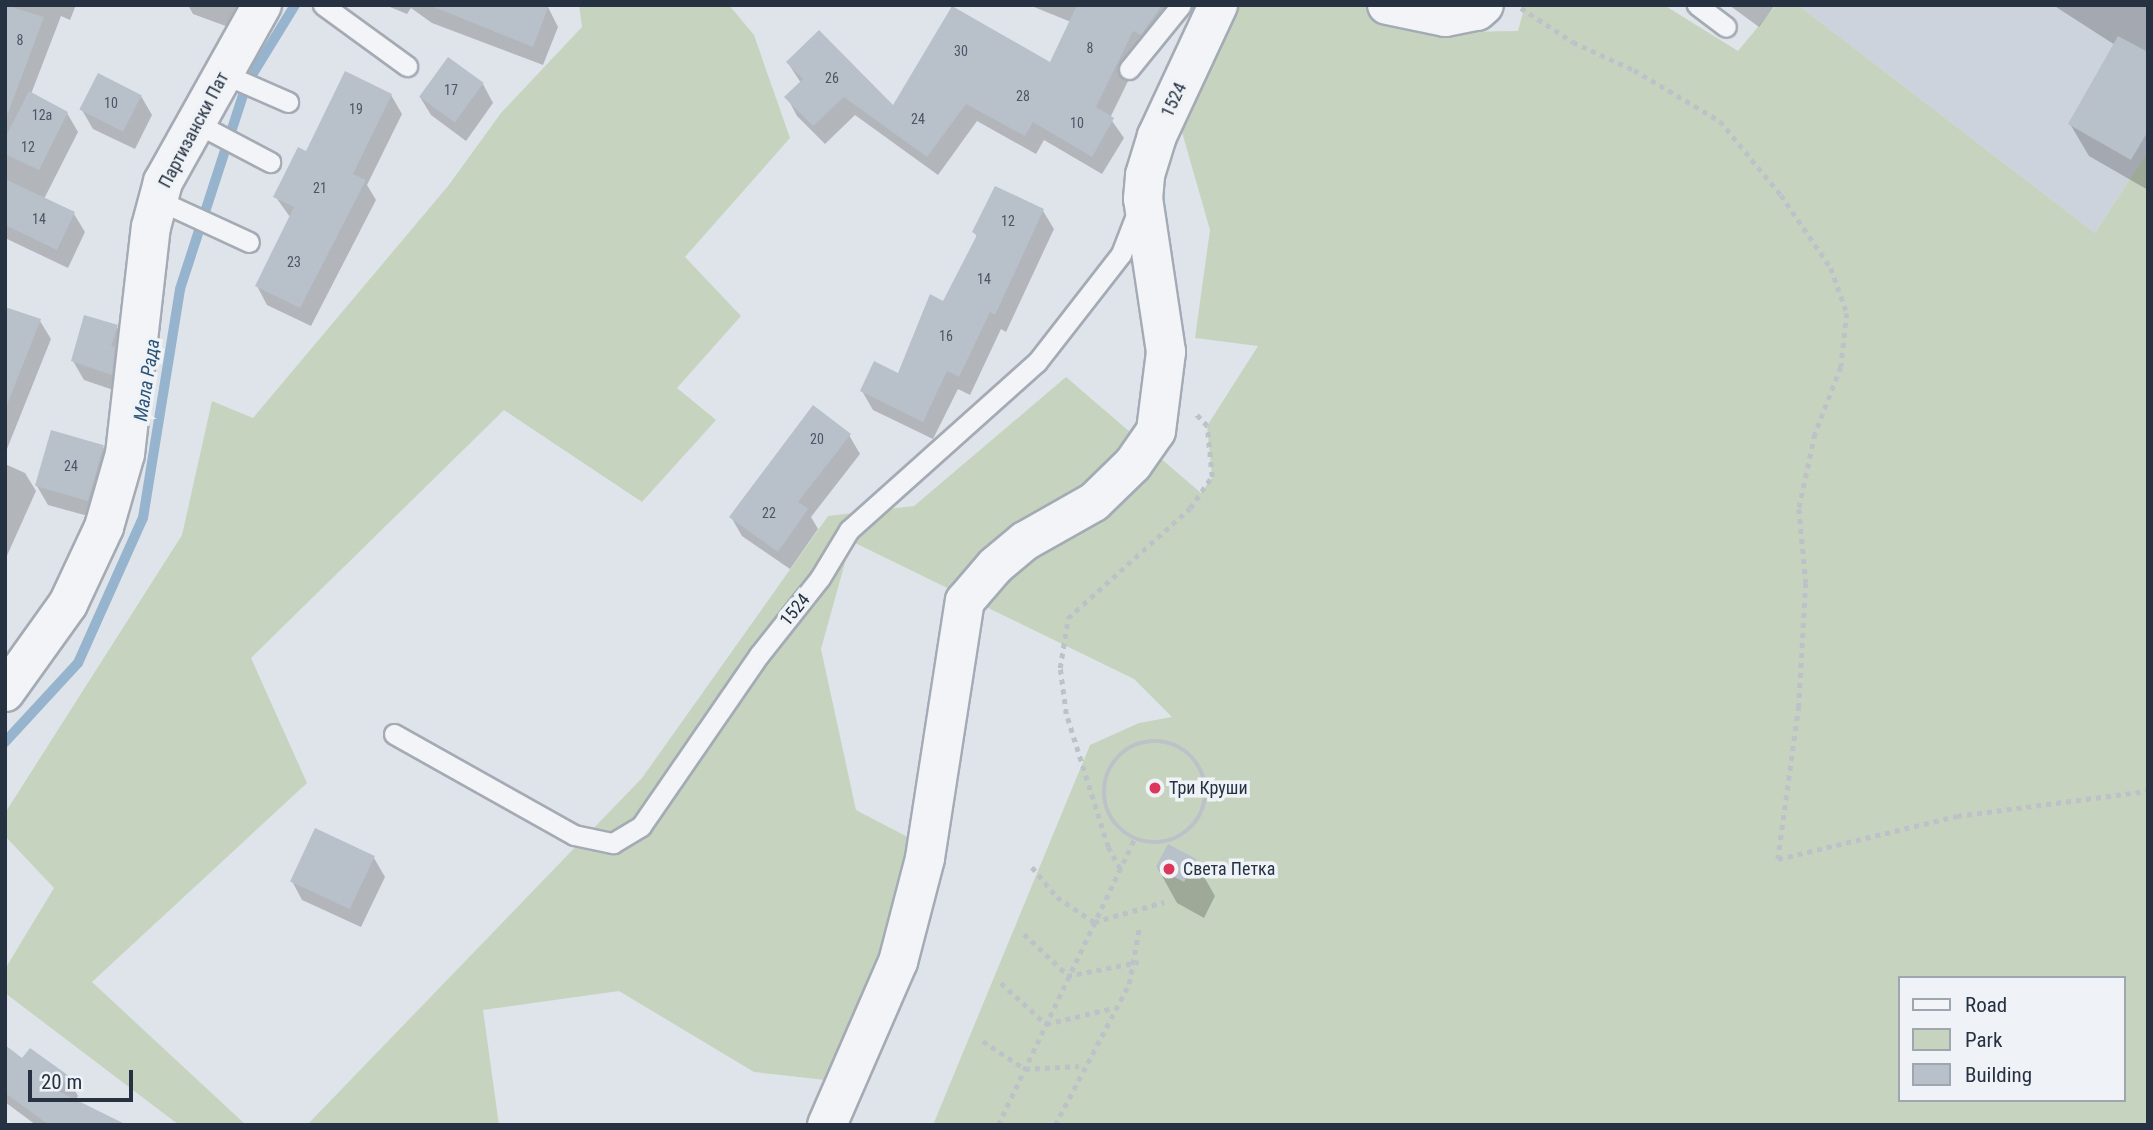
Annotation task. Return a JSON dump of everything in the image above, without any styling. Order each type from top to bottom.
[{"type":"street","name":"Партизански Пат","points":[[5,692],[68,604],[104,527],[125,454],[173,207],[163,181],[206,128],[262,5]]},
{"type":"street","name":"1524","points":[[827,1125],[898,962],[922,871],[965,601],[995,565],[1025,541],[1094,502],[1133,464],[1156,431],[1166,381],[1164,315],[1143,200],[1157,136],[1218,5]]},
{"type":"street","points":[[1399,7],[1445,17],[1477,12],[1483,5]]},
{"type":"lane","points":[[323,5],[407,66]]},
{"type":"lane","points":[[1129,69],[1181,5]]},
{"type":"lane","points":[[1698,5],[1726,27]]},
{"type":"lane","points":[[229,76],[288,102]]},
{"type":"lane","points":[[206,128],[270,162]]},
{"type":"lane","name":"1524","points":[[394,734],[574,835],[613,842],[641,826],[759,654],[820,578],[849,530],[1037,362],[1121,254],[1143,200]]},
{"type":"lane","points":[[173,207],[248,242]]},
{"type":"path","points":[[1517,5],[1573,41],[1633,70],[1720,121],[1781,195],[1831,268],[1847,313],[1841,367],[1815,434],[1799,509],[1806,583],[1799,706],[1778,859],[1957,816],[2148,791]]},
{"type":"path","points":[[1120,869],[1108,847],[1066,714],[1060,668],[1068,618],[1191,508],[1212,477],[1207,426],[1166,381]]},
{"type":"path","points":[[1167,742],[1182,748],[1200,768],[1206,792],[1203,810],[1184,834],[1169,841],[1150,844],[1134,840],[1113,822],[1105,806],[1105,778],[1124,751],[1139,743],[1167,742]]},
{"type":"path","points":[[998,1125],[1134,840]]},
{"type":"path","points":[[1031,867],[1057,897],[1094,922],[1164,902]]},
{"type":"path","points":[[1055,1125],[1129,984],[1139,929]]},
{"type":"path","points":[[1024,934],[1068,976]]},
{"type":"path","points":[[1068,976],[1139,962]]},
{"type":"path","points":[[1001,983],[1046,1024]]},
{"type":"path","points":[[1046,1024],[1113,1008]]},
{"type":"path","points":[[983,1041],[1025,1069],[1079,1066]]},
{"type":"shaded area","points":[[1798,5],[2148,5],[2148,151],[2095,233]]},
{"type":"green space","points":[[579,5],[729,5],[754,35],[790,138],[685,257],[741,316],[677,388],[716,420],[642,502],[504,410],[251,658],[307,783],[92,982],[246,1125],[179,1125],[5,993],[5,969],[54,888],[5,836],[5,813],[182,535],[212,401],[253,418],[448,186],[501,113],[582,27]]},
{"type":"green space","points":[[1228,5],[1367,5],[1389,21],[1452,32],[1518,31],[1525,5],[1664,5],[1738,51],[1776,5],[1798,5],[2095,233],[2148,151],[2148,1125],[933,1125],[1090,745],[1139,723],[1172,717],[1134,679],[851,541],[821,649],[856,810],[923,845],[835,1081],[754,1072],[619,991],[483,1010],[499,1125],[307,1125],[642,778],[828,516],[914,506],[1066,377],[1201,493],[1212,477],[1207,426],[1258,346],[1195,338],[1210,230],[1178,118]]},
{"type":"building","points":[[5,5],[44,17],[8,113],[5,112]]},
{"type":"building","points":[[429,5],[549,5],[533,47]]},
{"type":"building","points":[[1077,5],[1162,5],[1141,35],[1133,31],[1096,107],[1114,118],[1092,157],[1033,122],[1025,136],[966,104],[927,157],[844,97],[813,126],[784,97],[803,79],[786,62],[819,30],[893,105],[952,6],[1050,62]]},
{"type":"building","points":[[2118,36],[2148,52],[2148,131],[2131,160],[2068,124]]},
{"type":"building","points":[[448,57],[484,83],[455,123],[419,97]]},
{"type":"building","points":[[345,71],[392,94],[353,174],[366,180],[300,308],[255,286],[294,207],[273,197],[298,147],[306,151]]},
{"type":"building","points":[[98,73],[142,95],[123,132],[79,110]]},
{"type":"building","points":[[29,91],[68,112],[39,170],[5,154],[5,138]]},
{"type":"building","points":[[5,179],[75,212],[57,250],[5,225]]},
{"type":"building","points":[[995,186],[1044,209],[995,315],[990,312],[959,377],[947,371],[923,422],[860,391],[874,361],[898,373],[930,294],[943,301],[977,235],[972,232]]},
{"type":"building","points":[[5,307],[41,319],[7,405],[5,405]]},
{"type":"building","points":[[84,315],[118,325],[111,346],[115,347],[112,375],[71,361]]},
{"type":"building","points":[[813,405],[851,434],[798,502],[808,509],[778,552],[729,517]]},
{"type":"building","points":[[51,430],[104,445],[88,501],[35,486]]},
{"type":"building","points":[[315,828],[375,856],[350,909],[290,881]]},
{"type":"building","name":"Света Петка","points":[[1168,844],[1196,859],[1184,882],[1156,867]]},
{"type":"building","points":[[5,1045],[22,1058],[30,1048],[69,1076],[58,1091],[127,1125],[49,1125],[5,1093]]},
{"type":"waterway","name":"Мала Рада","points":[[5,742],[78,663],[143,518],[180,289],[247,83],[295,5]]},
{"type":"place","name":"Три Круши","points":[[1155,788]]},
{"type":"place","name":"Света Петка","points":[[1169,869]]}]
